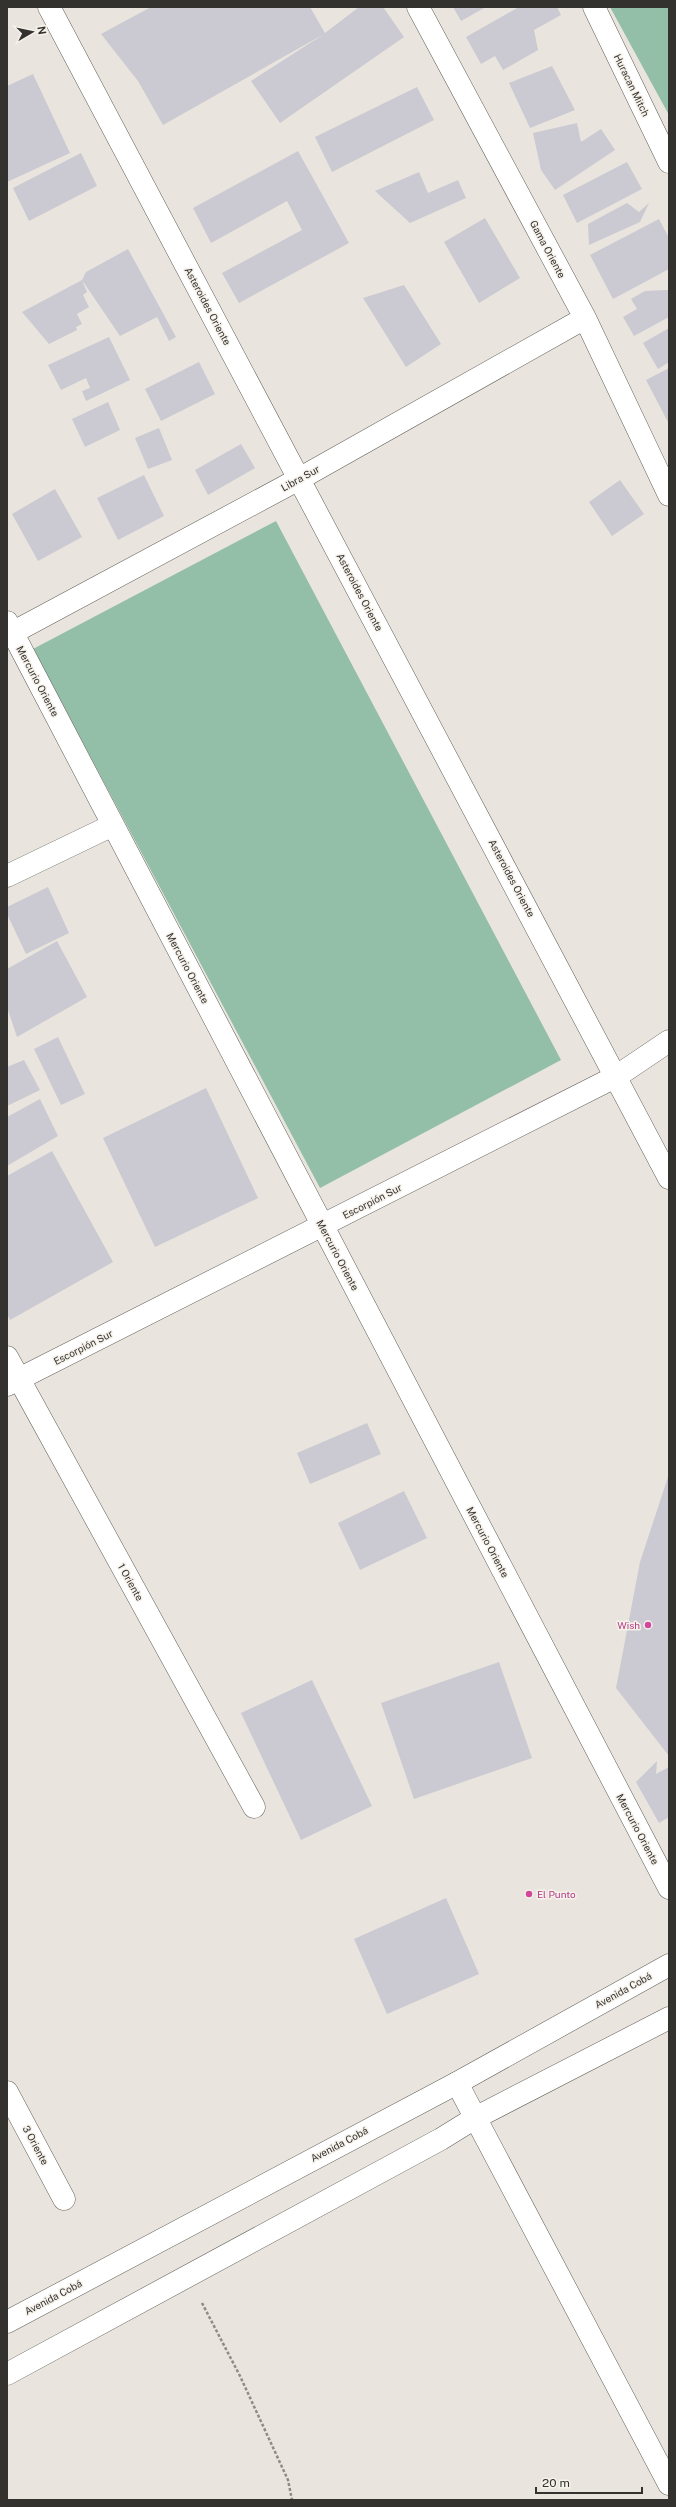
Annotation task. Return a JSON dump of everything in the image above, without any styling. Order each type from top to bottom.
[{"type":"street","name":"Asteroides Oriente","points":[[49,7],[617,1076],[669,1178]]},
{"type":"street","name":"Gama Oriente","points":[[418,7],[585,318],[669,495]]},
{"type":"street","name":"Huracan Mitch","points":[[594,7],[669,162]]},
{"type":"street","name":"Libra Sur","points":[[10,628],[299,479],[585,318]]},
{"type":"street","name":"Mercurio Oriente","points":[[10,628],[669,1888]]},
{"type":"street","points":[[7,876],[113,825]]},
{"type":"street","name":"Escorpión Sur","points":[[13,1382],[617,1076],[669,1041]]},
{"type":"street","name":"1 Oriente","points":[[7,1357],[13,1382],[254,1807]]},
{"type":"street","name":"Avenida Cobá","points":[[7,2322],[456,2083],[669,1964]]},
{"type":"street","points":[[7,2374],[440,2139],[475,2118],[669,2018]]},
{"type":"street","points":[[456,2083],[669,2484]]},
{"type":"street","name":"3 Oriente","points":[[7,2092],[64,2199]]},
{"type":"path","points":[[188,2276],[240,2376],[288,2480],[292,2500]]},
{"type":"green space","points":[[610,7],[669,7],[669,115]]},
{"type":"green space","points":[[276,521],[561,1060],[320,1188],[33,649]]},
{"type":"building","points":[[151,7],[310,7],[325,33],[359,7],[383,7],[404,37],[280,123],[251,81],[324,34],[163,125],[138,81],[101,34]]},
{"type":"building","points":[[453,7],[486,7],[461,21]]},
{"type":"building","points":[[519,7],[557,7],[561,15],[534,30],[538,50],[503,70],[495,56],[481,64],[466,37]]},
{"type":"building","points":[[552,66],[575,110],[530,128],[509,83]]},
{"type":"building","points":[[33,74],[70,153],[7,182],[7,86]]},
{"type":"building","points":[[417,87],[434,120],[332,172],[315,137]]},
{"type":"building","points":[[577,123],[581,142],[601,129],[615,150],[555,190],[541,170],[533,133]]},
{"type":"building","points":[[298,151],[349,243],[239,303],[222,273],[302,230],[287,201],[211,243],[193,208]]},
{"type":"building","points":[[81,153],[97,186],[29,221],[13,188]]},
{"type":"building","points":[[627,162],[642,189],[577,223],[563,195]]},
{"type":"building","points":[[419,172],[428,193],[458,180],[466,198],[410,223],[375,191]]},
{"type":"building","points":[[627,203],[639,212],[649,203],[640,222],[589,245],[588,224]]},
{"type":"building","points":[[485,218],[520,278],[479,303],[444,242]]},
{"type":"building","points":[[659,219],[669,238],[669,269],[613,299],[590,255]]},
{"type":"building","points":[[128,249],[176,337],[169,341],[157,317],[120,336],[82,280],[86,272]]},
{"type":"building","points":[[82,280],[87,292],[83,295],[89,307],[77,314],[82,324],[76,327],[77,330],[49,344],[22,312]]},
{"type":"building","points":[[404,285],[441,344],[406,367],[363,298]]},
{"type":"building","points":[[668,290],[669,317],[634,336],[623,317],[637,309],[631,299],[645,291]]},
{"type":"building","points":[[669,328],[669,362],[658,369],[643,343]]},
{"type":"building","points":[[109,337],[130,380],[86,401],[82,391],[90,388],[86,378],[61,390],[48,365]]},
{"type":"building","points":[[199,362],[215,394],[161,421],[145,389]]},
{"type":"building","points":[[669,368],[669,424],[646,380]]},
{"type":"building","points":[[108,402],[120,430],[85,447],[72,419]]},
{"type":"building","points":[[159,428],[172,460],[148,469],[135,438]]},
{"type":"building","points":[[241,444],[255,468],[208,495],[195,470]]},
{"type":"building","points":[[144,475],[164,516],[118,540],[97,498]]},
{"type":"building","points":[[620,480],[644,514],[612,536],[589,502]]},
{"type":"building","points":[[55,489],[82,537],[38,561],[12,514]]},
{"type":"building","points":[[48,887],[69,933],[26,954],[7,914],[7,907]]},
{"type":"building","points":[[57,941],[87,997],[17,1037],[7,1007],[7,969]]},
{"type":"building","points":[[58,1037],[85,1094],[61,1105],[34,1049]]},
{"type":"building","points":[[24,1060],[40,1090],[7,1106],[7,1067]]},
{"type":"building","points":[[206,1088],[258,1198],[155,1247],[103,1138]]},
{"type":"building","points":[[40,1099],[58,1136],[7,1166],[7,1117]]},
{"type":"building","points":[[52,1151],[113,1262],[10,1320],[7,1314],[7,1176]]},
{"type":"building","points":[[367,1423],[381,1454],[310,1484],[297,1453]]},
{"type":"building","name":"Wish","points":[[669,1474],[669,1756],[616,1688],[640,1562]]},
{"type":"building","points":[[404,1491],[427,1538],[360,1570],[338,1523]]},
{"type":"building","points":[[499,1662],[532,1758],[414,1799],[381,1703]]},
{"type":"building","points":[[312,1680],[372,1806],[301,1840],[241,1713]]},
{"type":"building","points":[[657,1761],[656,1774],[669,1767],[669,1817],[659,1823],[636,1782]]},
{"type":"building","points":[[446,1898],[479,1974],[387,2014],[354,1939]]},
{"type":"place","name":"Wish","points":[[648,1625]]},
{"type":"place","name":"El Punto","points":[[529,1894]]}]
